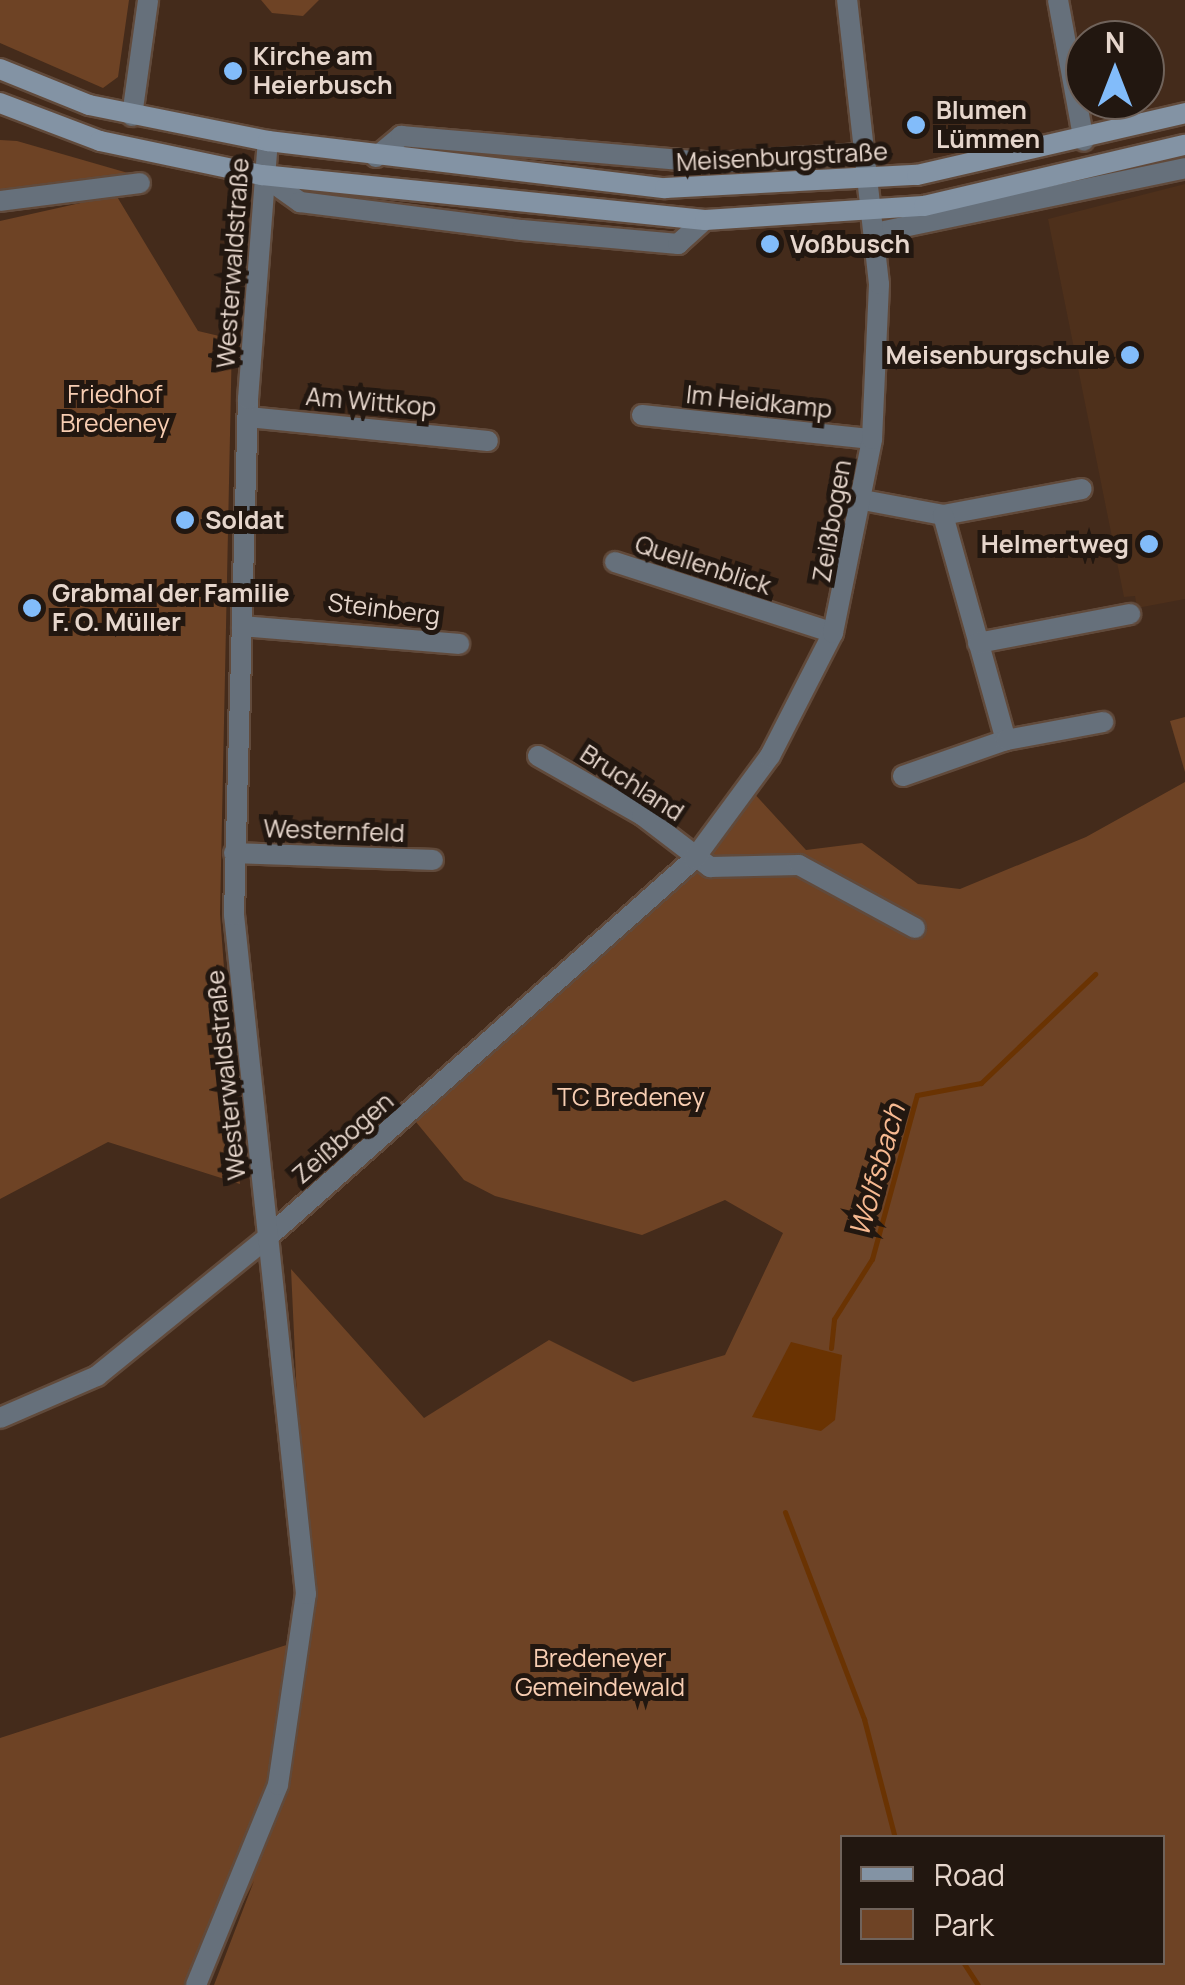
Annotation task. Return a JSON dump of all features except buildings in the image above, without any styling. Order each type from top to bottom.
[{"type":"main road","name":"Meisenburgstraße","points":[[0,68],[132,116],[268,141],[376,157],[665,188],[865,179],[1084,141],[1185,113]]},
{"type":"main road","points":[[0,103],[32,119],[262,175],[705,220],[873,222],[1185,145]]},
{"type":"main road","points":[[0,120],[32,119]]},
{"type":"street","points":[[132,116],[148,0]]},
{"type":"street","name":"Zeißbogen","points":[[0,1418],[106,1370],[268,1237],[694,859],[770,756],[833,633],[863,500],[872,439],[873,222],[862,154],[847,0]]},
{"type":"street","points":[[1058,0],[1084,141]]},
{"type":"street","name":"Meisenburgstraße","points":[[376,157],[402,136],[713,163],[862,154]]},
{"type":"street","name":"Westerwaldstraße","points":[[196,1985],[272,1802],[298,1680],[306,1594],[268,1237],[234,853],[248,417],[262,175],[268,141]]},
{"type":"street","points":[[873,222],[1185,168]]},
{"type":"street","points":[[0,201],[140,184]]},
{"type":"street","name":"Im Heidkamp","points":[[642,415],[872,439]]},
{"type":"street","name":"Am Wittkop","points":[[248,417],[488,441]]},
{"type":"street","points":[[863,500],[943,515],[1082,488]]},
{"type":"street","points":[[943,515],[1006,740]]},
{"type":"street","name":"Quellenblick","points":[[615,562],[833,633]]},
{"type":"street","points":[[978,643],[1130,614]]},
{"type":"street","name":"Steinberg","points":[[242,626],[372,630],[459,644]]},
{"type":"street","points":[[903,776],[1006,740],[1104,722]]},
{"type":"street","name":"Bruchland","points":[[538,756],[642,815],[694,859]]},
{"type":"street","name":"Westernfeld","points":[[234,853],[433,860]]},
{"type":"street","points":[[694,859],[734,873],[799,865],[915,928]]},
{"type":"shaded area","name":"Meisenburgschule","points":[[1185,184],[1185,599],[1137,608],[1135,596],[1124,597],[1048,219]]},
{"type":"shaded area","points":[[791,1342],[842,1355],[835,1420],[821,1431],[752,1417]]},
{"type":"green space","points":[[0,0],[129,0],[118,77],[103,88],[0,43]]},
{"type":"green space","points":[[261,0],[319,0],[303,16],[272,13]]},
{"type":"green space","points":[[0,140],[17,141],[128,173],[0,197]]},
{"type":"green space","name":"Friedhof Bredeney","points":[[116,195],[198,331],[232,339],[220,914],[240,1184],[108,1142],[0,1199],[0,221]]},
{"type":"green space","points":[[1185,717],[1185,772],[1170,721]]},
{"type":"green space","name":"Bredeneyer Gemeindewald","points":[[1185,782],[1185,1985],[214,1985],[254,1881],[202,1985],[0,1985],[0,1738],[308,1638],[291,1269],[424,1418],[549,1340],[633,1382],[725,1355],[783,1233],[725,1200],[642,1235],[495,1196],[464,1180],[411,1116],[751,790],[806,850],[862,843],[918,884],[960,889],[1086,837]]},
{"type":"waterway","name":"Wolfsbach","points":[[831,1348],[834,1319],[872,1259],[917,1095],[981,1083],[1095,974]]},
{"type":"waterway","name":"Wolfsbach","points":[[785,1512],[864,1719],[894,1835]]},
{"type":"waterway","name":"Wolfsbach","points":[[965,1965],[978,1985]]},
{"type":"place","name":"Kirche am Heierbusch","points":[[233,71]]},
{"type":"place","name":"Blumen Lümmen","points":[[916,125]]},
{"type":"place","name":"Voßbusch","points":[[770,244]]},
{"type":"place","name":"Meisenburgschule","points":[[1130,355]]},
{"type":"place","name":"Soldat","points":[[185,520]]},
{"type":"place","name":"Helmertweg","points":[[1149,544]]},
{"type":"place","name":"Grabmal der Familie F. O. Müller","points":[[32,608]]},
{"type":"park label","name":"TC Bredeney","points":[[631,1097]]}]
